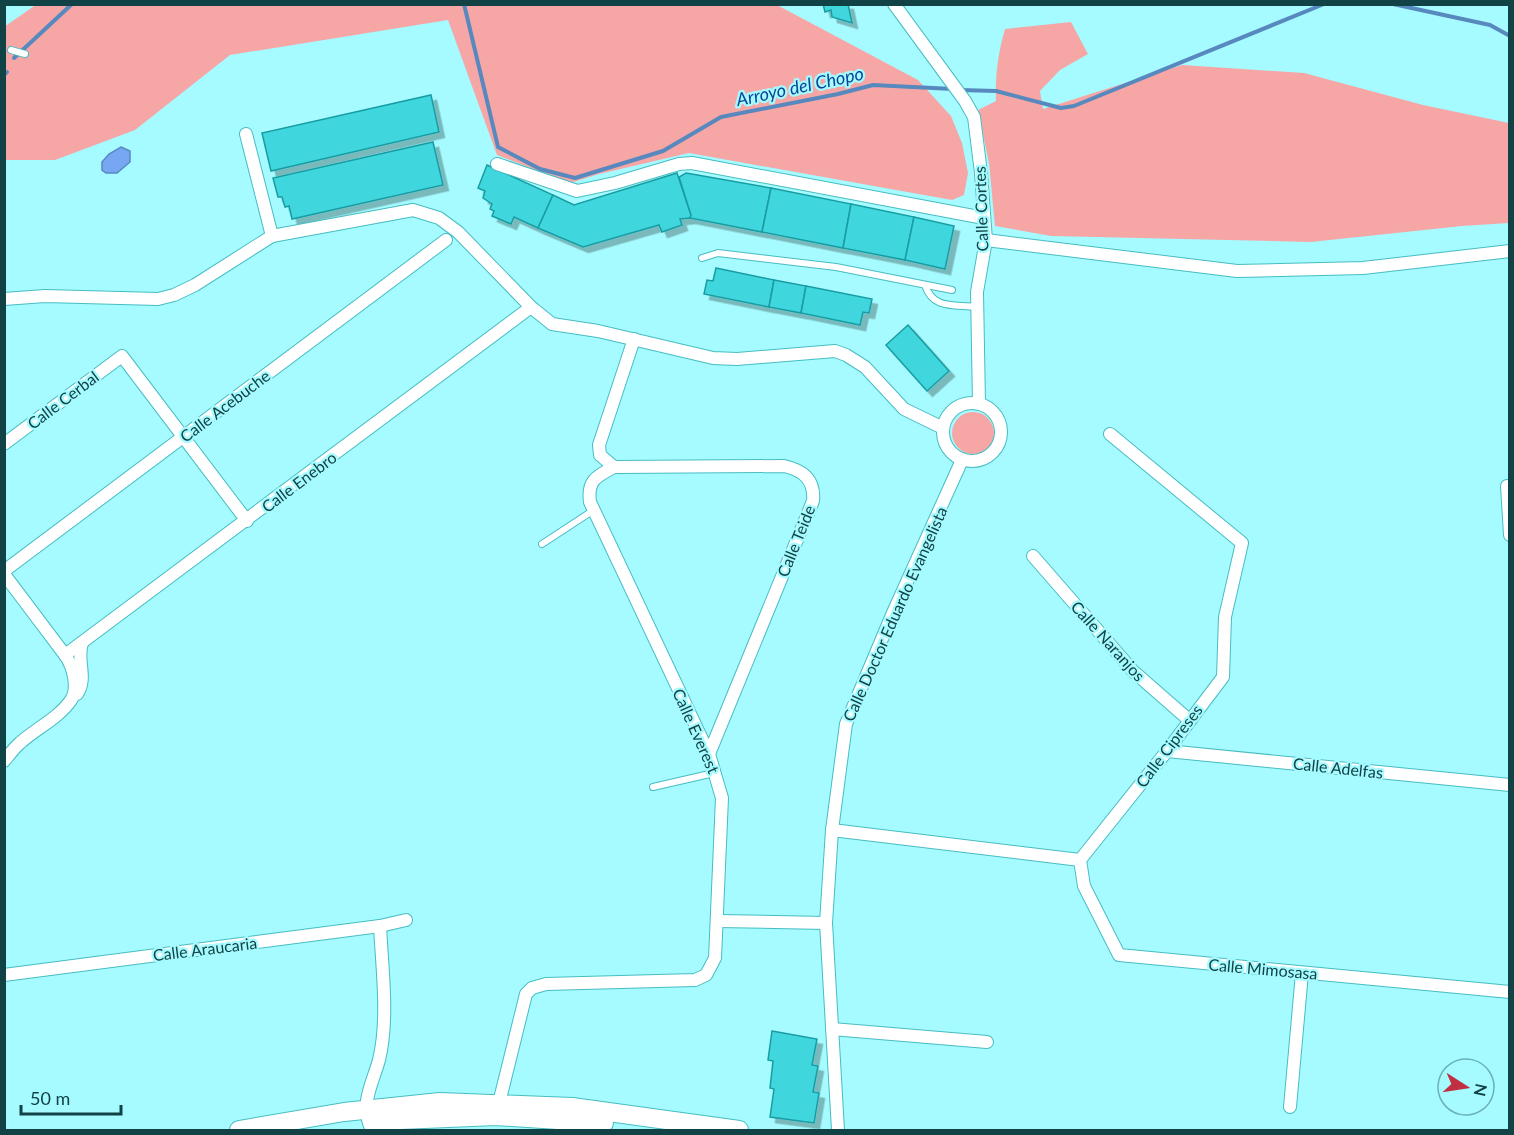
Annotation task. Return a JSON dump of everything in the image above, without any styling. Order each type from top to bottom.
[{"type":"street","name":"Calle Cortes","points":[[894,4],[965,101],[974,117],[986,240],[977,292],[979,404]]},
{"type":"street","points":[[246,134],[272,236]]},
{"type":"street","points":[[497,164],[577,191],[615,183],[679,164],[692,163],[984,218]]},
{"type":"street","points":[[4,299],[45,296],[158,299],[174,295],[195,285],[272,236],[413,210],[439,218],[458,232],[531,307],[552,324],[598,330],[714,358],[737,360],[835,351],[865,367],[904,409],[943,428]]},
{"type":"street","name":"Calle Acebuche","points":[[4,572],[447,240]]},
{"type":"street","points":[[986,240],[1237,271],[1363,268],[1509,251]]},
{"type":"street","name":"Calle Enebro","points":[[65,655],[531,307]]},
{"type":"street","points":[[614,466],[600,455],[599,446],[634,339]]},
{"type":"street","name":"Calle Cerbal","points":[[4,444],[122,356],[183,437]]},
{"type":"street","points":[[979,404],[994,412],[999,420],[1001,437],[999,445],[994,452],[979,461],[962,460],[955,456],[945,444],[943,428],[946,419],[960,405],[979,404]]},
{"type":"street","name":"Calle Cipreses","points":[[1080,860],[1223,677],[1225,617],[1242,543],[1110,434]]},
{"type":"street","points":[[183,437],[247,521]]},
{"type":"street","name":"Calle Doctor Eduardo Evangelista","points":[[838,1131],[826,922],[832,830],[846,724],[962,460]]},
{"type":"street","name":"Calle Everest","points":[[499,1103],[526,994],[532,988],[546,984],[695,980],[709,970],[715,958],[722,798],[709,754],[594,510],[589,492],[593,480],[614,466]]},
{"type":"street","name":"Calle Teide","points":[[614,466],[784,466],[796,468],[811,481],[813,501],[709,754]]},
{"type":"street","points":[[1509,486],[1507,486],[1509,535]]},
{"type":"street","name":"Calle Naranjos","points":[[1033,556],[1133,671],[1189,720]]},
{"type":"street","points":[[4,572],[65,655],[73,671],[73,699]]},
{"type":"street","points":[[4,761],[18,744],[62,710],[79,691],[83,679],[79,654],[82,643]]},
{"type":"street","name":"Calle Adelfas","points":[[1167,751],[1509,785]]},
{"type":"street","points":[[832,830],[1080,860]]},
{"type":"street","name":"Calle Mimosasa","points":[[1080,860],[1084,886],[1119,955],[1509,992]]},
{"type":"street","name":"Calle Araucaria","points":[[4,975],[380,926],[406,920]]},
{"type":"street","points":[[717,921],[826,922]]},
{"type":"street","points":[[368,1121],[366,1098],[379,1059],[383,1031],[380,926]]},
{"type":"street","points":[[1290,1107],[1302,973]]},
{"type":"street","points":[[832,1029],[987,1042]]},
{"type":"street","points":[[306,1131],[368,1121],[440,1102],[572,1107],[739,1131]]},
{"type":"street","points":[[239,1131],[397,1119],[496,1116],[594,1122],[657,1131]]},
{"type":"lane","points":[[11,50],[25,54]]},
{"type":"lane","points":[[702,258],[718,253],[836,267],[952,290]]},
{"type":"lane","points":[[925,285],[932,298],[939,303],[977,307]]},
{"type":"lane","points":[[542,544],[594,510]]},
{"type":"lane","points":[[653,787],[715,773]]},
{"type":"shaded area","points":[[37,4],[777,5],[918,80],[951,116],[962,143],[968,173],[964,195],[952,200],[689,153],[570,183],[497,155],[448,20],[230,55],[135,130],[55,160],[5,160],[4,27]]},
{"type":"shaded area","points":[[1071,22],[1088,54],[1060,70],[1040,91],[1043,109],[1182,65],[1304,73],[1423,105],[1509,123],[1509,223],[1311,242],[1051,236],[995,226],[989,163],[978,110],[996,101],[1000,47],[1005,29]]},
{"type":"shaded area","points":[[973,412],[988,418],[994,433],[988,448],[973,454],[958,448],[952,433],[958,418]]},
{"type":"water","points":[[121,147],[130,151],[130,162],[117,173],[106,173],[102,170],[102,162],[109,154]]},
{"type":"building","points":[[823,4],[848,4],[852,23],[832,17],[831,10],[825,12]]},
{"type":"building","points":[[431,95],[439,132],[271,171],[262,133]]},
{"type":"building","points":[[433,142],[443,185],[292,219],[289,206],[285,207],[282,197],[278,197],[273,178]]},
{"type":"building","points":[[487,165],[553,195],[538,228],[514,217],[511,224],[492,216],[494,211],[490,209],[492,204],[483,198],[485,191],[478,188]]},
{"type":"building","points":[[677,173],[691,215],[690,218],[680,219],[682,225],[662,232],[659,225],[583,247],[538,228],[553,195],[574,205]]},
{"type":"building","points":[[686,173],[771,188],[762,232],[690,218],[679,177]]},
{"type":"building","points":[[771,188],[851,204],[843,248],[762,232]]},
{"type":"building","points":[[851,204],[914,217],[905,260],[843,248]]},
{"type":"building","points":[[914,217],[954,226],[945,269],[905,260]]},
{"type":"building","points":[[716,268],[774,280],[769,307],[704,294],[707,280],[713,281]]},
{"type":"building","points":[[774,280],[806,286],[801,313],[769,307]]},
{"type":"building","points":[[806,286],[872,299],[869,313],[863,312],[860,325],[801,313]]},
{"type":"building","points":[[908,325],[949,371],[927,391],[886,345]]},
{"type":"building","points":[[772,1031],[817,1039],[812,1065],[818,1066],[813,1092],[819,1093],[814,1123],[770,1117],[774,1089],[770,1088],[773,1061],[768,1060]]},
{"type":"waterway","name":"Arroyo del Chopo","points":[[14,58],[72,4]]},
{"type":"waterway","name":"Arroyo del Chopo","points":[[464,4],[498,147],[540,169],[575,178],[663,151],[721,117],[873,85],[953,89]]},
{"type":"waterway","name":"Arroyo del Chopo","points":[[960,90],[996,91],[1061,108],[1074,106],[1324,4]]},
{"type":"waterway","name":"Arroyo del Chopo","points":[[1393,4],[1490,25],[1510,36]]},
{"type":"waterway","name":"Arroyo del Chopo","points":[[4,75],[7,72]]}]
